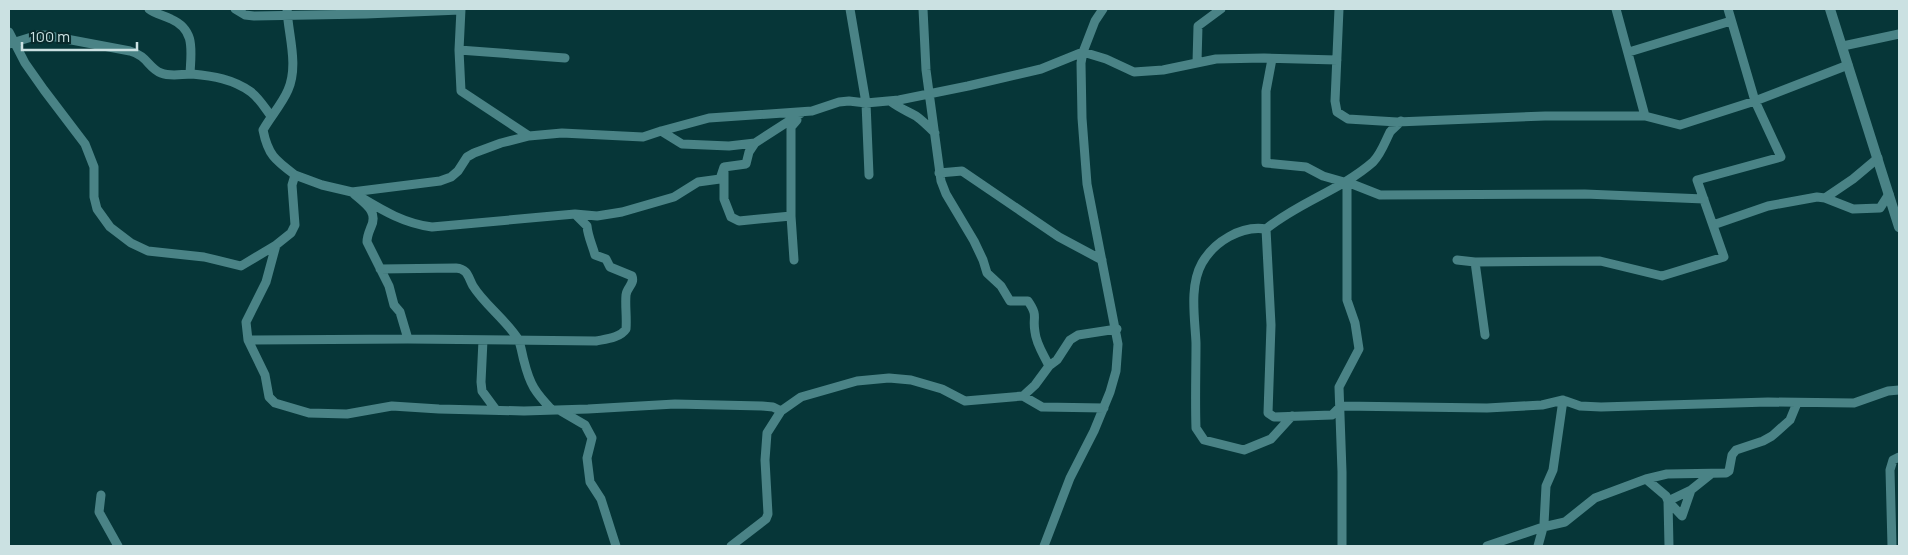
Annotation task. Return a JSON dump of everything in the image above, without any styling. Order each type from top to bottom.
[{"type":"street","points":[[149,9],[182,25],[188,32],[191,46],[190,74]]},
{"type":"street","points":[[235,9],[245,16],[287,12],[460,10],[461,91],[530,136]]},
{"type":"street","points":[[850,9],[866,103],[869,175]]},
{"type":"street","points":[[923,9],[929,93],[939,173],[946,194],[974,241],[983,260],[986,273],[1001,286],[1010,300],[1028,301],[1035,311],[1034,332],[1049,366]]},
{"type":"street","points":[[1044,546],[1070,478],[1104,408],[1116,371],[1118,344],[1116,329],[1089,191],[1082,118],[1081,63],[1083,52],[1102,9]]},
{"type":"street","points":[[1196,62],[1198,26],[1221,9]]},
{"type":"street","points":[[1339,9],[1337,112],[1348,119],[1401,122],[1545,116],[1645,116],[1680,125],[1754,101],[1848,65]]},
{"type":"street","points":[[1616,9],[1645,116]]},
{"type":"street","points":[[1457,260],[1476,262],[1600,261],[1662,276],[1724,257],[1697,180],[1781,157],[1754,101],[1728,9]]},
{"type":"street","points":[[1830,9],[1899,227]]},
{"type":"street","points":[[287,12],[292,73],[288,90],[263,130],[266,146],[275,160],[295,175],[322,185],[352,192],[414,225],[432,228],[575,214],[605,215],[674,198],[698,182],[720,179],[724,167]]},
{"type":"street","points":[[1629,52],[1731,21]]},
{"type":"street","points":[[9,32],[12,43],[25,63],[85,144],[94,167],[94,198],[97,209],[110,227],[131,243],[148,251],[204,257],[241,266],[276,245],[290,233],[295,225],[292,185],[295,175]]},
{"type":"street","points":[[1842,46],[1899,34]]},
{"type":"street","points":[[12,43],[38,35],[45,35],[138,53],[155,70],[161,73],[174,76],[190,74],[218,77],[233,82],[252,93],[271,116]]},
{"type":"street","points":[[460,50],[565,58]]},
{"type":"street","points":[[352,192],[440,181],[451,177],[474,153],[500,143],[530,136],[562,133],[643,137],[661,130],[709,118],[804,112],[839,102],[866,103],[890,101],[1041,69],[1083,52],[1106,59],[1134,72],[1163,70],[1216,59],[1337,60]]},
{"type":"street","points":[[1272,59],[1266,91],[1266,163],[1306,167],[1323,176],[1344,182]]},
{"type":"street","points":[[890,101],[901,110],[923,122],[935,134]]},
{"type":"street","points":[[724,167],[746,164],[749,152],[755,143],[804,112]]},
{"type":"street","points":[[794,260],[791,216],[791,127],[804,112]]},
{"type":"street","points":[[1292,416],[1271,438],[1244,450],[1204,440],[1196,428],[1194,305],[1197,279],[1202,263],[1223,240],[1244,230],[1266,229],[1297,207],[1323,195],[1344,182],[1374,160],[1384,146],[1391,131],[1401,122]]},
{"type":"street","points":[[661,130],[682,144],[729,146],[755,143]]},
{"type":"street","points":[[1825,198],[1853,179],[1878,158]]},
{"type":"street","points":[[724,167],[724,199],[731,217],[739,222],[791,216]]},
{"type":"street","points":[[939,173],[962,171],[1059,237],[1102,260]]},
{"type":"street","points":[[1342,546],[1341,406],[1339,387],[1359,349],[1355,323],[1347,300],[1347,182],[1380,195],[1585,194],[1704,199]]},
{"type":"street","points":[[352,192],[373,212],[375,219],[367,236],[367,242],[389,286],[394,305],[400,312],[408,339]]},
{"type":"street","points":[[1712,225],[1768,206],[1808,198],[1825,198],[1847,208],[1880,208],[1889,194]]},
{"type":"street","points":[[248,340],[596,341],[623,333],[626,329],[626,294],[634,282],[632,276],[610,267],[606,259],[595,255],[589,241],[587,226],[575,214]]},
{"type":"street","points":[[1266,229],[1271,325],[1268,413],[1274,417],[1332,415],[1341,406],[1487,408],[1542,405],[1563,400],[1580,406],[1601,407],[1797,402],[1854,403],[1899,390]]},
{"type":"street","points":[[276,245],[266,282],[246,322],[248,340],[265,374],[269,397],[275,402],[309,413],[347,414],[392,406],[556,410],[675,404],[762,406],[773,407],[781,411]]},
{"type":"street","points":[[1476,262],[1485,335]]},
{"type":"street","points":[[380,269],[461,268],[466,271],[478,293],[486,300],[518,340],[528,375],[536,393],[556,410],[585,425],[592,438],[587,458],[590,482],[601,499],[616,546]]},
{"type":"street","points":[[1023,396],[1035,385],[1049,366],[1057,360],[1070,340],[1078,335],[1116,329]]},
{"type":"street","points":[[484,340],[482,391],[496,410]]},
{"type":"street","points":[[731,546],[766,519],[768,514],[765,460],[767,433],[781,411],[801,397],[857,381],[889,378],[911,380],[942,389],[965,401],[1023,396],[1042,407],[1104,408]]},
{"type":"street","points":[[1538,546],[1544,527],[1546,486],[1553,470],[1563,400]]},
{"type":"street","points":[[1487,546],[1565,522],[1595,498],[1646,479],[1667,474],[1728,472],[1732,455],[1736,450],[1763,441],[1788,423],[1797,402]]},
{"type":"street","points":[[1892,546],[1890,470],[1893,460],[1899,457]]},
{"type":"street","points":[[1668,501],[1691,490],[1711,474]]},
{"type":"street","points":[[1646,479],[1666,496],[1668,501],[1682,516],[1691,490]]},
{"type":"street","points":[[100,495],[99,512],[118,546]]},
{"type":"street","points":[[1668,501],[1669,546]]}]
